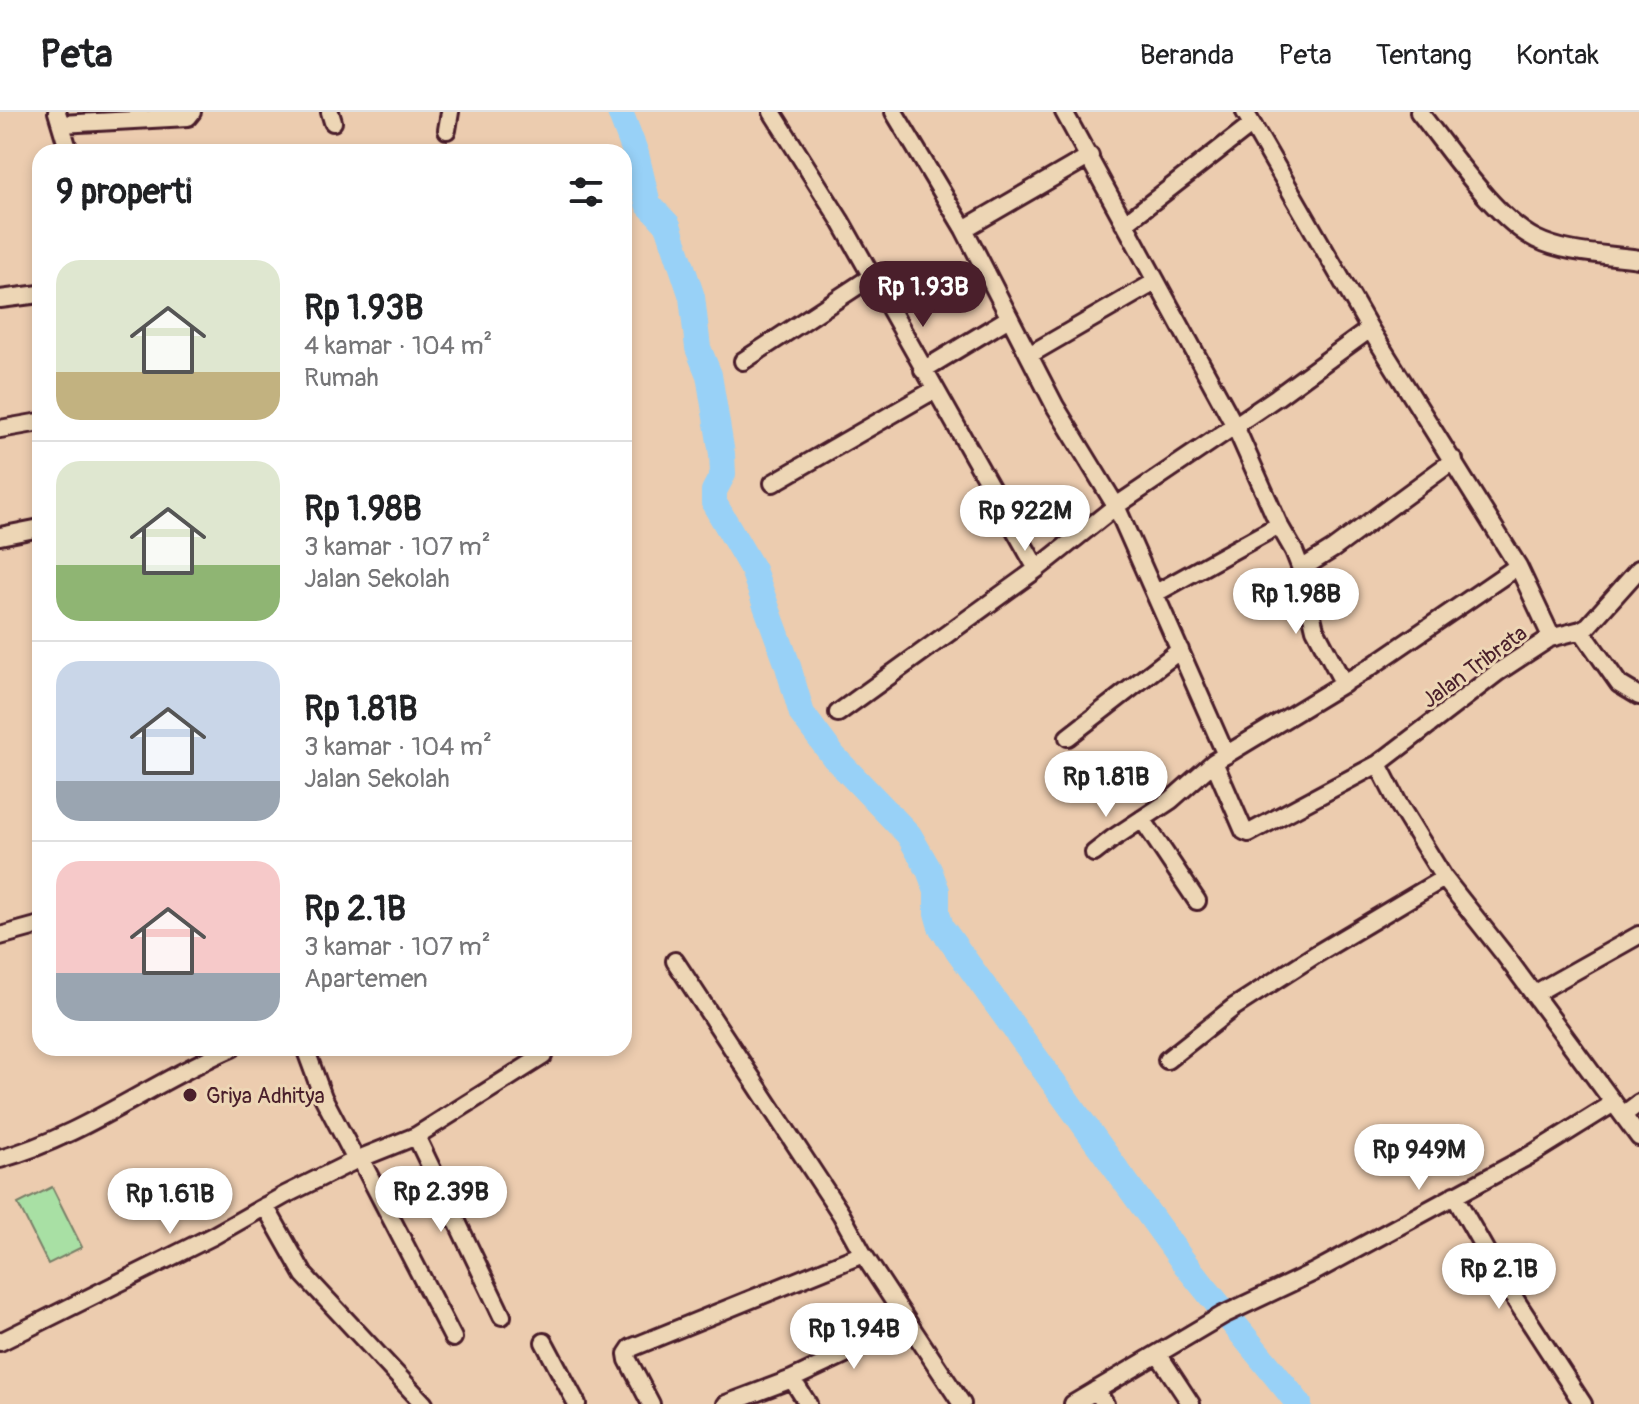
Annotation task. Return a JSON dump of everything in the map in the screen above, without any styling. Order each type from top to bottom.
[{"type":"street","points":[[67,144],[59,118],[188,117],[192,112]]},
{"type":"street","points":[[447,130],[450,112]]},
{"type":"street","points":[[772,112],[840,220],[1037,569]]},
{"type":"street","points":[[894,112],[964,229],[1055,406],[1116,506],[1180,650],[1220,759]]},
{"type":"street","points":[[1064,112],[1235,426],[1279,525],[1294,551],[1315,629],[1344,684]]},
{"type":"street","points":[[1419,112],[1492,202],[1521,230],[1554,246],[1639,259]]},
{"type":"street","points":[[1124,224],[1248,118]]},
{"type":"street","name":"Jalan Tribrata","points":[[1220,759],[1237,818],[1244,831],[1249,833],[1378,764],[1498,672],[1550,638],[1541,609],[1518,566],[1370,329],[1248,118]]},
{"type":"street","points":[[964,229],[1090,156]]},
{"type":"street","points":[[743,361],[871,277]]},
{"type":"street","points":[[1029,355],[1155,282]]},
{"type":"street","points":[[0,299],[32,295]]},
{"type":"street","points":[[923,370],[1009,318]]},
{"type":"street","points":[[838,713],[1037,569],[1116,506],[1370,329]]},
{"type":"street","points":[[773,483],[934,390]]},
{"type":"street","points":[[0,429],[32,423]]},
{"type":"street","points":[[1301,569],[1454,460]]},
{"type":"street","points":[[1156,593],[1279,525]]},
{"type":"street","points":[[0,536],[32,530]]},
{"type":"street","points":[[1094,853],[1171,800],[1220,759],[1344,684],[1518,566]]},
{"type":"street","points":[[1550,638],[1581,630],[1624,589],[1639,569]]},
{"type":"street","points":[[1581,630],[1619,684],[1639,696]]},
{"type":"street","points":[[1068,737],[1180,650]]},
{"type":"street","points":[[1378,764],[1444,878],[1639,1137]]},
{"type":"street","points":[[1142,819],[1197,901]]},
{"type":"street","points":[[1167,1060],[1234,1007],[1444,878]]},
{"type":"street","points":[[0,936],[32,927]]},
{"type":"street","points":[[1534,994],[1639,935]]},
{"type":"street","points":[[675,961],[962,1404]]},
{"type":"street","points":[[0,1159],[60,1138],[217,1056]]},
{"type":"street","points":[[308,1056],[323,1097],[453,1338]]},
{"type":"street","points":[[0,1342],[213,1236],[358,1159],[416,1136],[543,1056]]},
{"type":"street","points":[[1073,1404],[1101,1397],[1158,1354],[1238,1308],[1314,1272],[1619,1109],[1639,1103]]},
{"type":"street","points":[[416,1136],[502,1316]]},
{"type":"street","points":[[1454,1195],[1500,1276],[1583,1404]]},
{"type":"street","points":[[265,1206],[304,1275],[424,1404]]},
{"type":"street","points":[[651,1404],[628,1360],[631,1348],[863,1254]]},
{"type":"street","points":[[726,1404],[792,1379],[909,1324]]},
{"type":"street","points":[[544,1342],[577,1404]]},
{"type":"street","points":[[1158,1354],[1191,1404]]},
{"type":"street","points":[[792,1379],[808,1404]]},
{"type":"green space","points":[[52,1187],[82,1247],[48,1264],[18,1204]]},
{"type":"waterway","points":[[620,112],[636,154],[648,204],[668,225],[692,297],[698,348],[709,375],[722,454],[723,474],[714,491],[714,503],[753,570],[802,714],[834,757],[909,835],[937,891],[937,913],[941,927],[1182,1260],[1299,1404]]},
{"type":"place","name":"Griya Adhitya","points":[[190,1095]]}]
